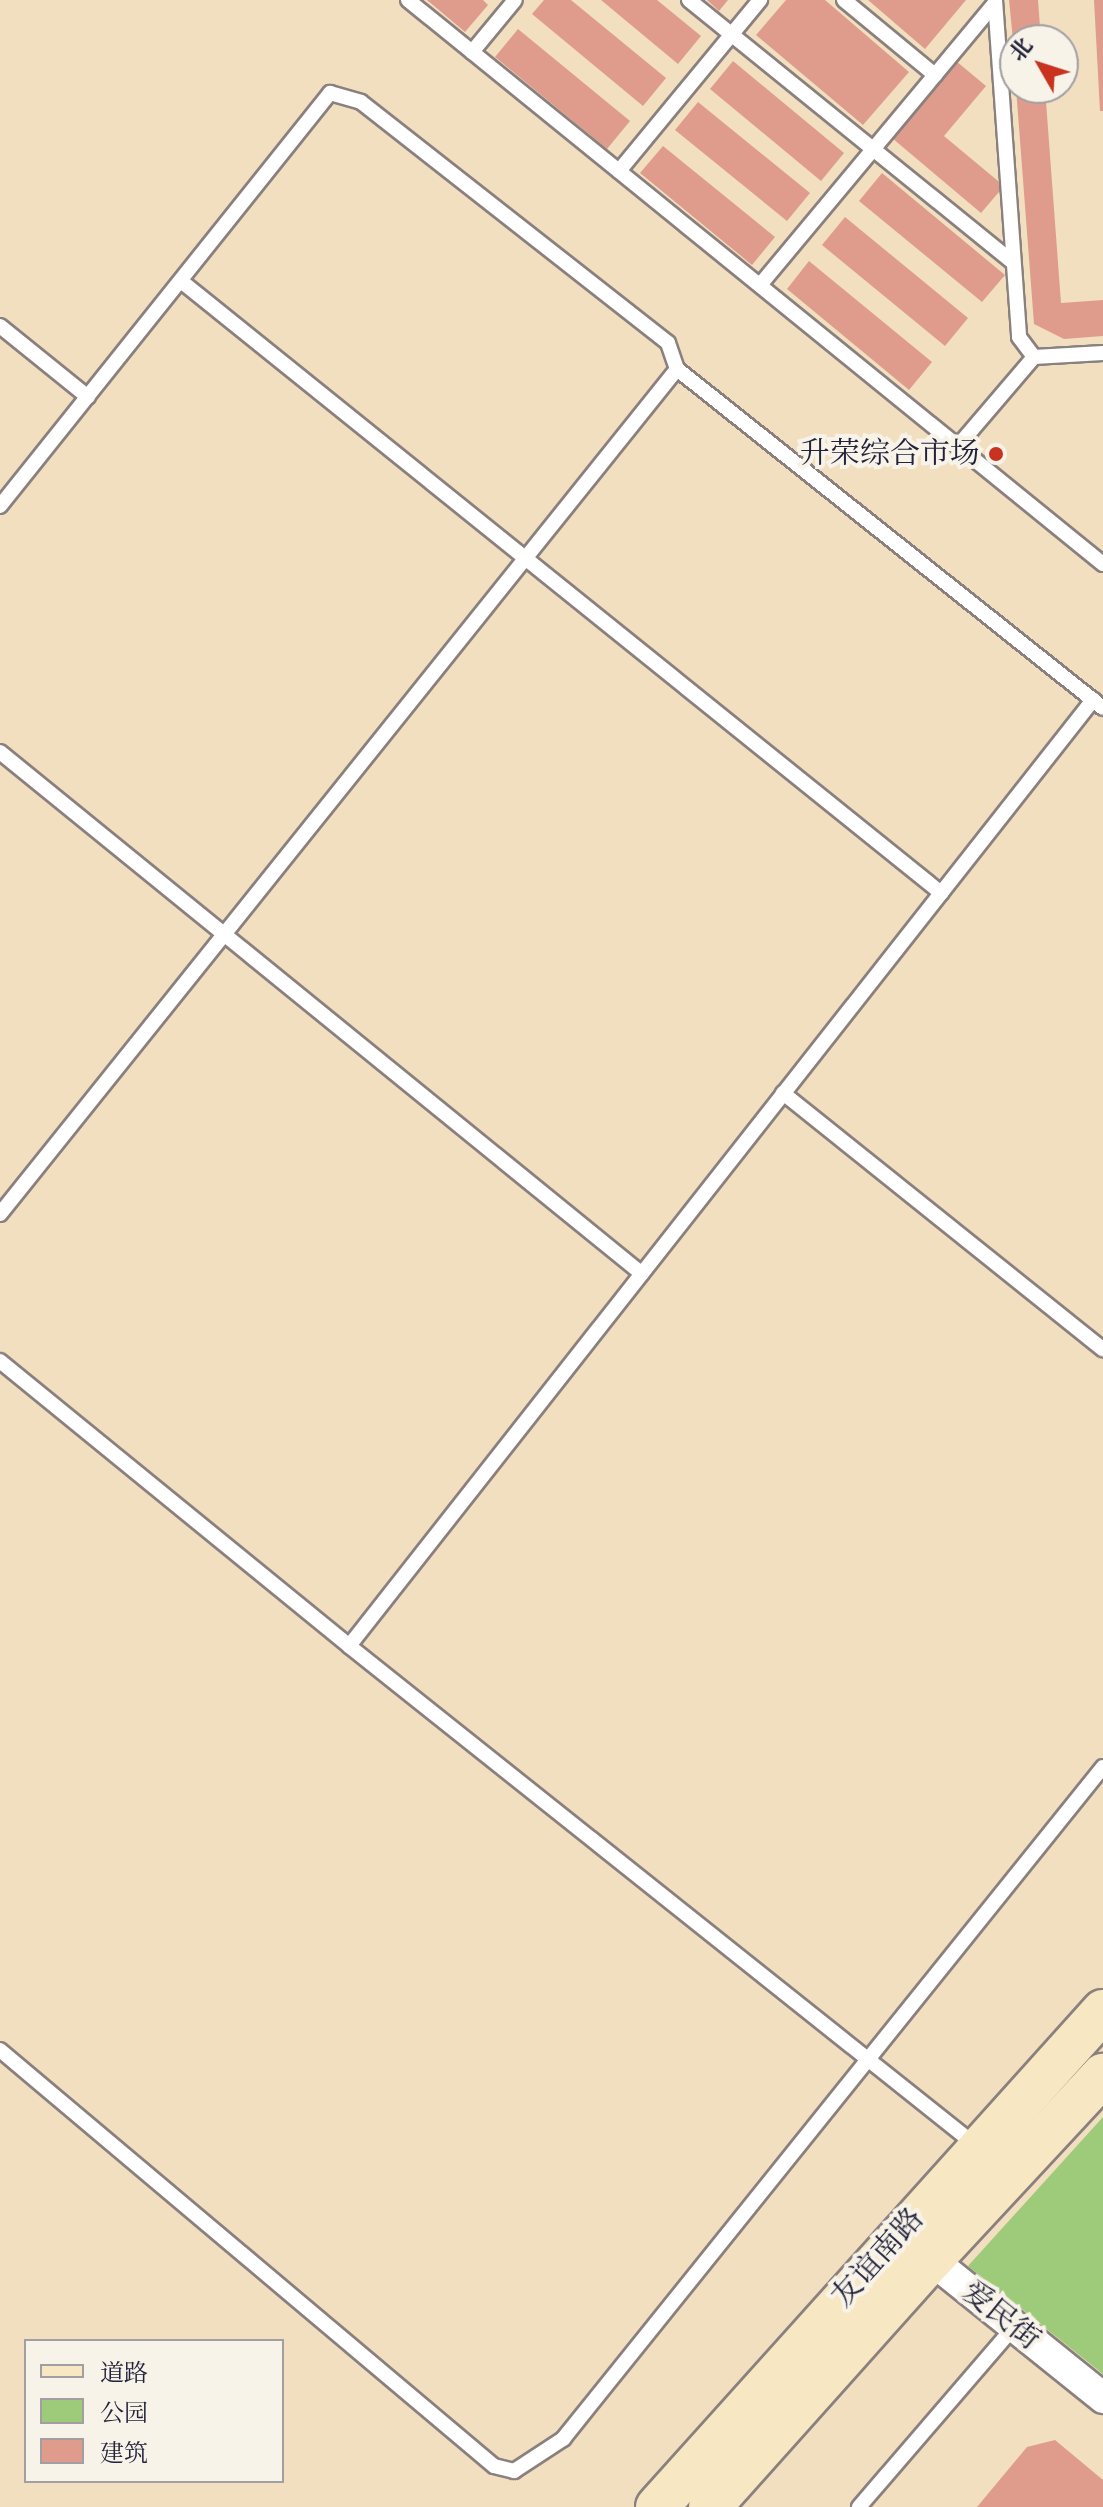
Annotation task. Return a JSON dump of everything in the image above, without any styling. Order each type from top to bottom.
[{"type":"main road","name":"友谊南路","points":[[657,2507],[900,2233],[1103,2011]]},
{"type":"main road","name":"友谊南路","points":[[710,2507],[931,2260],[1103,2075]]},
{"type":"street","name":"爱民街","points":[[900,2233],[1103,2398]]},
{"type":"lane","points":[[408,0],[1103,564]]},
{"type":"lane","points":[[472,52],[515,0]]},
{"type":"lane","points":[[689,0],[1012,262]]},
{"type":"lane","points":[[619,171],[760,0]]},
{"type":"lane","points":[[844,0],[935,75]]},
{"type":"lane","points":[[760,285],[995,2]]},
{"type":"lane","points":[[995,2],[1019,337],[1034,357]]},
{"type":"lane","points":[[0,506],[330,93],[361,102],[668,343],[677,369],[1098,704],[941,893],[349,1646]]},
{"type":"lane","points":[[181,281],[941,893]]},
{"type":"lane","points":[[0,326],[88,397]]},
{"type":"lane","points":[[958,446],[1034,357],[1103,353]]},
{"type":"lane","points":[[0,1214],[677,369]]},
{"type":"lane","points":[[0,752],[642,1274]]},
{"type":"lane","points":[[783,1093],[1103,1349]]},
{"type":"lane","points":[[0,1361],[349,1646],[978,2147]]},
{"type":"lane","points":[[0,2050],[494,2466],[514,2471],[563,2439],[1103,1767]]},
{"type":"lane","points":[[859,2507],[1014,2327]]},
{"type":"green space","points":[[1103,2117],[1103,2374],[968,2266]]},
{"type":"building","points":[[427,0],[483,0],[488,5],[465,32]]},
{"type":"building","points":[[544,0],[571,0],[666,78],[643,106],[532,14]]},
{"type":"building","points":[[601,0],[657,0],[701,36],[678,64]]},
{"type":"building","points":[[707,0],[728,0],[719,11]]},
{"type":"building","points":[[786,0],[825,0],[909,72],[863,125],[756,35]]},
{"type":"building","points":[[868,0],[966,0],[925,49]]},
{"type":"building","points":[[1009,0],[1038,0],[1040,24],[1011,24]]},
{"type":"building","points":[[1094,0],[1103,0],[1103,111],[1100,111]]},
{"type":"building","points":[[518,29],[630,121],[607,149],[495,57]]},
{"type":"building","points":[[733,61],[844,153],[821,181],[710,89]]},
{"type":"building","points":[[956,61],[986,86],[944,136],[1004,186],[981,213],[892,138]]},
{"type":"building","points":[[698,102],[810,193],[787,221],[675,130]]},
{"type":"building","points":[[1017,104],[1046,104],[1061,303],[1103,300],[1103,336],[1064,339],[1034,324]]},
{"type":"building","points":[[663,146],[775,237],[752,265],[640,173]]},
{"type":"building","points":[[882,173],[1005,275],[982,302],[859,201]]},
{"type":"building","points":[[845,217],[968,318],[945,346],[822,245]]},
{"type":"building","points":[[809,261],[932,362],[909,390],[787,289]]},
{"type":"building","points":[[1055,2440],[1103,2480],[1103,2507],[977,2507],[1027,2447]]},
{"type":"place","name":"升荣综合市场","points":[[996,454]]}]
